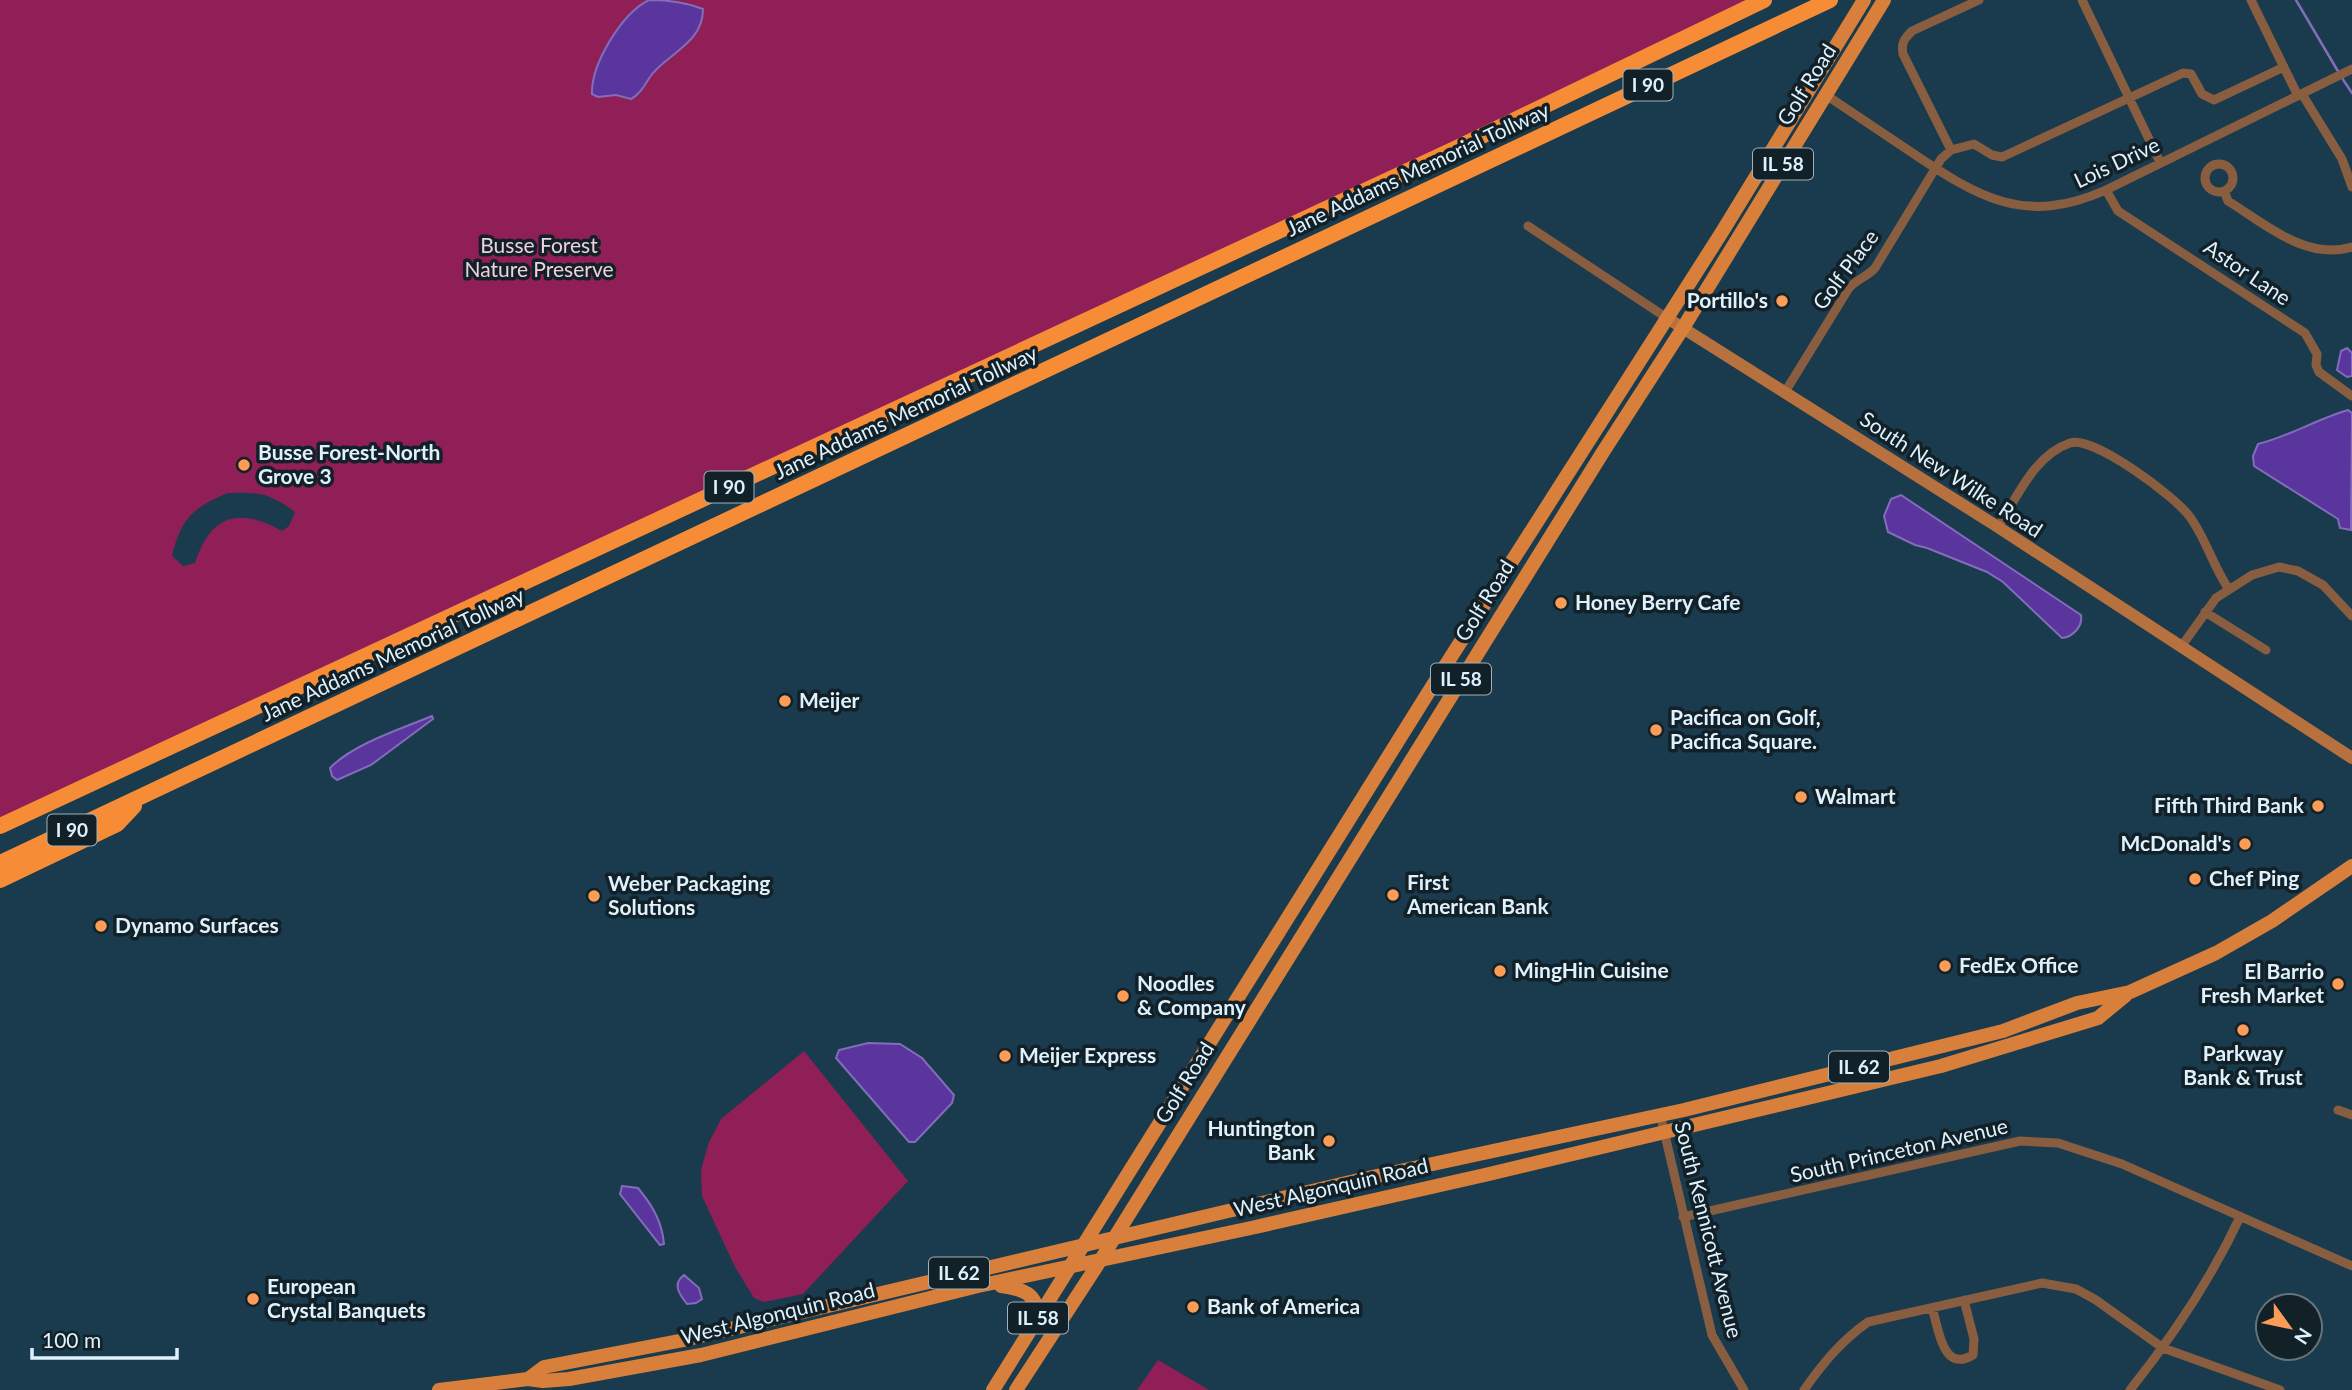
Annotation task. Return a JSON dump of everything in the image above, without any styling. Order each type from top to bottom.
[{"type":"highway","name":"Jane Addams Memorial Tollway","points":[[0,826],[1459,148],[1764,0]]},
{"type":"highway","name":"Jane Addams Memorial Tollway","points":[[0,863],[1828,1]]},
{"type":"highway","points":[[0,880],[117,824],[144,797]]},
{"type":"main road","name":"Golf Road","points":[[1084,1246],[1864,0]]},
{"type":"main road","name":"Golf Road","points":[[1100,1261],[1595,463],[1683,328],[1884,0]]},
{"type":"main road","name":"South New Wilke Road","points":[[1667,318],[1998,527],[2352,758]]},
{"type":"main road","name":"West Algonquin Road","points":[[528,1378],[544,1367],[684,1340],[1363,1179],[1660,1114],[2003,1031],[2077,1003],[2130,992],[2222,950],[2272,921],[2352,866]]},
{"type":"main road","name":"West Algonquin Road","points":[[439,1390],[528,1378],[543,1381],[569,1379],[701,1355],[990,1284],[1440,1185],[1941,1066],[2009,1047],[2098,1018],[2130,992]]},
{"type":"main road","name":"IL 58","points":[[993,1390],[1084,1246]]},
{"type":"main road","name":"IL 58","points":[[1016,1390],[1100,1261]]},
{"type":"main road","points":[[990,1284],[1020,1288],[1029,1293],[1038,1308],[1038,1317]]},
{"type":"street","points":[[1979,0],[1912,32],[1901,46],[1951,150],[1974,144],[1992,155],[2002,157],[2187,73],[2191,74],[2202,94],[2214,100],[2284,67]]},
{"type":"street","points":[[2082,0],[2160,162]]},
{"type":"street","points":[[2252,0],[2284,67],[2342,159],[2352,187]]},
{"type":"street","name":"Lois Drive","points":[[1825,95],[1979,195],[2033,207],[2063,205],[2106,190],[2352,69]]},
{"type":"street","name":"Golf Place","points":[[1785,392],[1849,288],[1875,268],[1935,168],[1951,150]]},
{"type":"street","name":"Astor Lane","points":[[2106,190],[2118,211],[2305,333],[2317,354],[2316,365],[2319,372],[2352,396]]},
{"type":"street","points":[[2224,191],[2228,201],[2297,244],[2319,250],[2342,251],[2352,247]]},
{"type":"street","name":"South New Wilke Road","points":[[1528,226],[1667,318]]},
{"type":"street","points":[[1998,527],[2038,464],[2071,442],[2084,443],[2132,468],[2188,514],[2228,588]]},
{"type":"street","points":[[2181,647],[2216,597],[2252,575],[2279,567],[2298,571],[2323,585],[2352,616]]},
{"type":"street","points":[[2205,612],[2266,650]]},
{"type":"street","points":[[2338,1110],[2352,1115]]},
{"type":"street","name":"South Kennicott Avenue","points":[[1660,1114],[1712,1335],[1744,1390]]},
{"type":"street","name":"South Princeton Avenue","points":[[1683,1217],[2020,1141],[2058,1143],[2122,1164],[2352,1266]]},
{"type":"street","points":[[2130,1390],[2163,1348],[2221,1258],[2240,1217]]},
{"type":"street","points":[[1804,1390],[1846,1338],[1868,1322],[2042,1283],[2076,1289],[2096,1300],[2163,1348],[2280,1390]]},
{"type":"street","points":[[1933,1308],[1946,1352],[1953,1359],[1964,1360],[1973,1354],[1974,1339],[1964,1300]]},
{"type":"green space","name":"Busse Forest Nature Preserve","points":[[0,0],[1761,0],[0,824]],"holes":[[[228,493],[264,495],[295,512],[289,526],[282,531],[253,519],[228,520],[209,534],[195,563],[183,566],[172,556],[184,524],[205,504]]]},
{"type":"green space","points":[[804,1051],[908,1181],[803,1294],[764,1302],[754,1298],[735,1267],[702,1196],[701,1170],[709,1142],[721,1119]]},
{"type":"green space","points":[[1158,1360],[1209,1390],[1137,1390]]},
{"type":"shaded area","points":[[649,0],[676,2],[703,9],[698,30],[685,46],[653,73],[635,97],[598,97],[592,94],[597,68],[610,41],[629,16]]},
{"type":"shaded area","points":[[2347,348],[2352,353],[2352,376],[2347,377],[2337,370],[2341,351]]},
{"type":"shaded area","points":[[2348,410],[2352,413],[2351,530],[2340,528],[2338,519],[2254,466],[2253,456],[2258,444]]},
{"type":"shaded area","points":[[1901,495],[2081,615],[2076,630],[2070,636],[2062,638],[2003,582],[1987,572],[1888,532],[1884,516],[1891,499]]},
{"type":"shaded area","points":[[432,716],[433,719],[371,765],[337,780],[332,776],[330,768],[351,752]]},
{"type":"shaded area","points":[[868,1043],[900,1044],[922,1058],[954,1095],[952,1103],[915,1142],[909,1142],[836,1058],[839,1050]]},
{"type":"shaded area","points":[[622,1186],[638,1188],[648,1201],[659,1221],[664,1244],[660,1245],[620,1194]]},
{"type":"shaded area","points":[[684,1275],[699,1288],[702,1299],[696,1303],[687,1304],[679,1293],[678,1282]]},
{"type":"waterway","points":[[2296,0],[2339,73]]},
{"type":"waterway","points":[[2342,78],[2352,93]]},
{"type":"place","name":"Portillo's","points":[[1782,301]]},
{"type":"place","name":"Busse Forest-North Grove 3","points":[[244,465]]},
{"type":"place","name":"Honey Berry Cafe","points":[[1561,603]]},
{"type":"place","name":"Meijer","points":[[785,701]]},
{"type":"place","name":"Pacifica on Golf, Pacifica Square.","points":[[1656,730]]},
{"type":"place","name":"Walmart","points":[[1801,797]]},
{"type":"place","name":"Fifth Third Bank","points":[[2318,806]]},
{"type":"place","name":"McDonald's","points":[[2245,844]]},
{"type":"place","name":"Chef Ping","points":[[2195,879]]},
{"type":"place","name":"First American Bank","points":[[1393,895]]},
{"type":"place","name":"Weber Packaging Solutions","points":[[594,896]]},
{"type":"place","name":"Dynamo Surfaces","points":[[101,926]]},
{"type":"place","name":"FedEx Office","points":[[1945,966]]},
{"type":"place","name":"MingHin Cuisine","points":[[1500,971]]},
{"type":"place","name":"El Barrio Fresh Market","points":[[2338,984]]},
{"type":"place","name":"Noodles & Company","points":[[1123,996]]},
{"type":"place","name":"Parkway Bank & Trust","points":[[2243,1030]]},
{"type":"place","name":"Meijer Express","points":[[1005,1056]]},
{"type":"place","name":"Huntington Bank","points":[[1329,1141]]},
{"type":"place","name":"European Crystal Banquets","points":[[253,1299]]},
{"type":"place","name":"Bank of America","points":[[1193,1307]]}]
